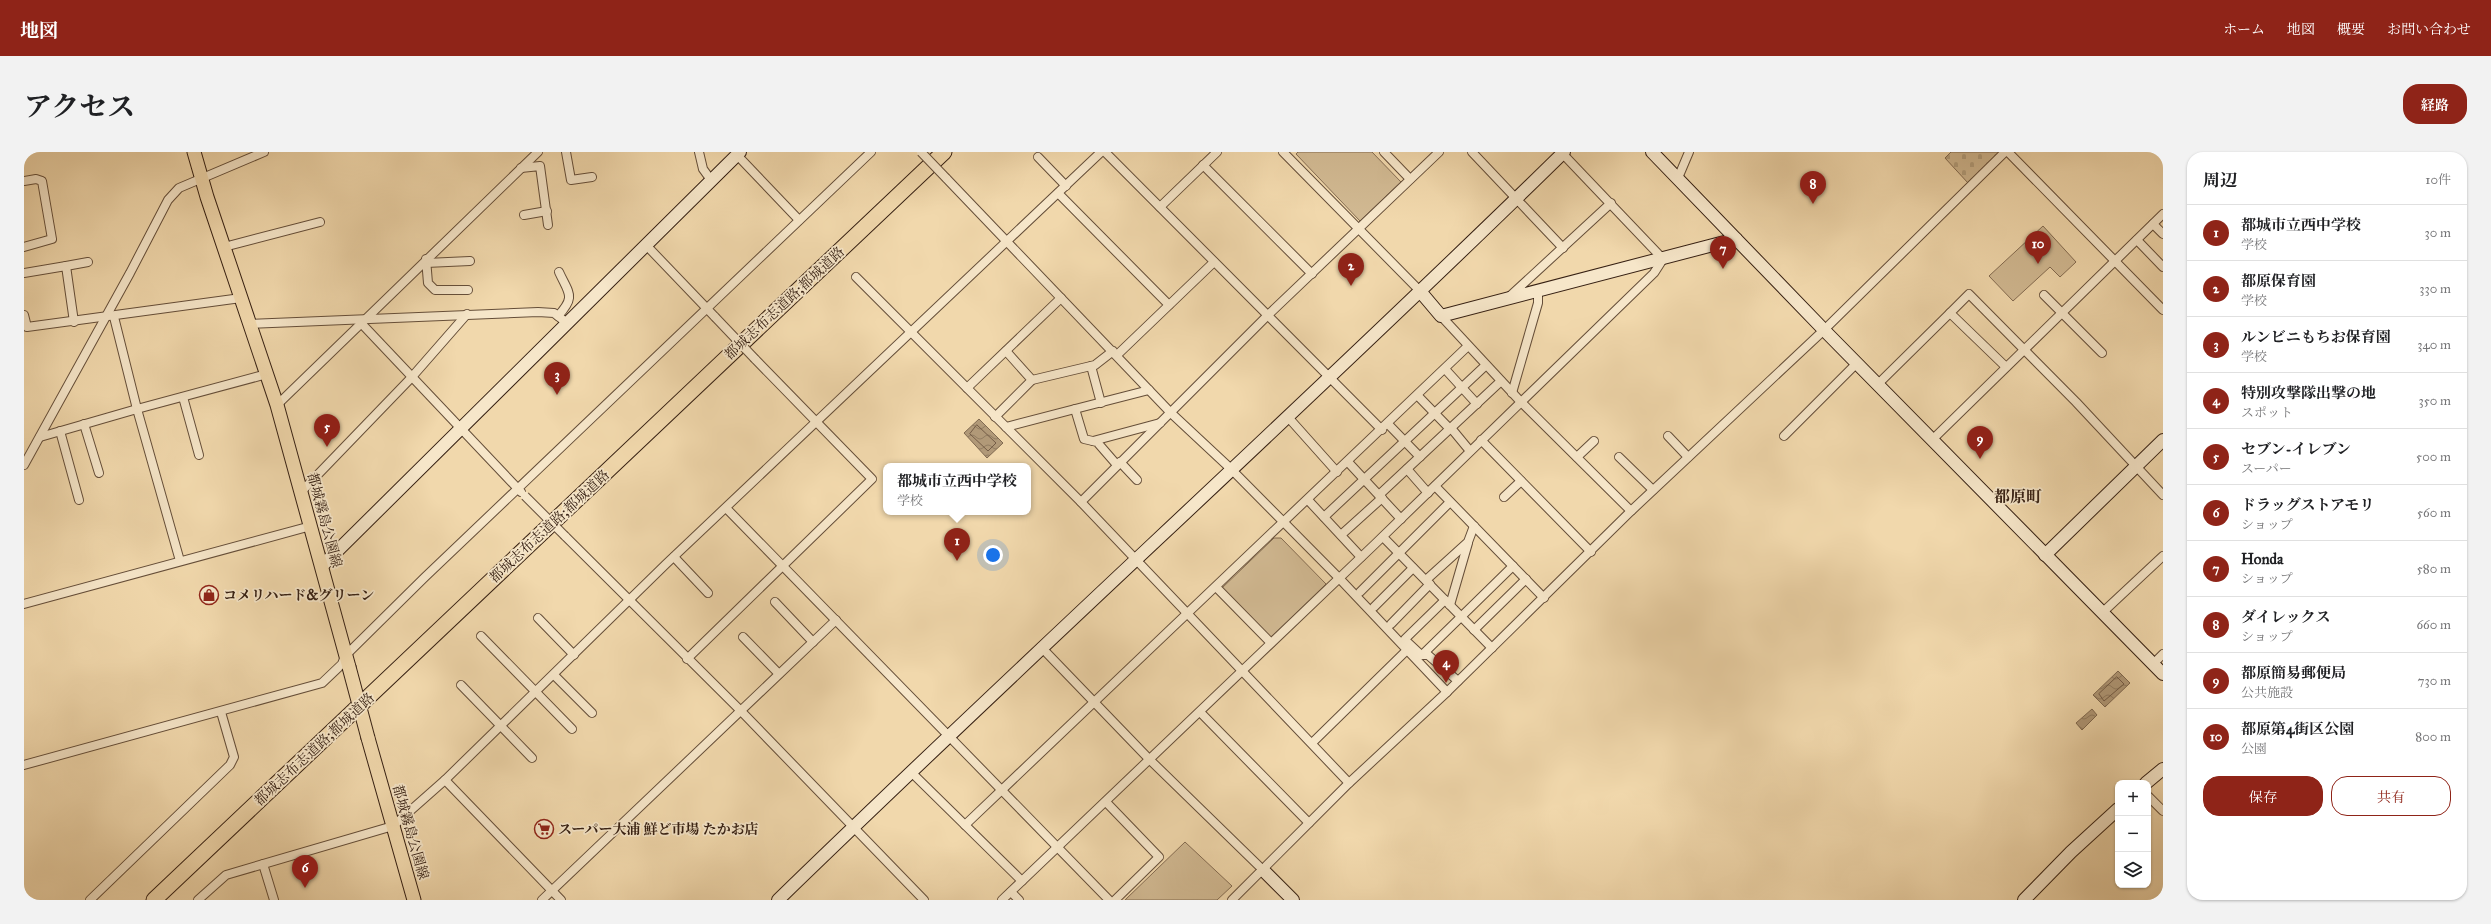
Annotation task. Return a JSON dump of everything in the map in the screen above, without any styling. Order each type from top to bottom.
[{"type":"highway","name":"都城志布志道路;都城道路","points":[[154,900],[944,152]]},
{"type":"main road","name":"都城霧島公園線","points":[[194,152],[224,248],[277,405],[414,900]]},
{"type":"street","points":[[24,465],[168,200],[179,188],[264,152]]},
{"type":"street","points":[[277,405],[538,152]]},
{"type":"street","points":[[566,152],[570,180],[592,177]]},
{"type":"street","points":[[699,152],[703,169],[711,180]]},
{"type":"street","points":[[24,765],[322,683],[342,664],[347,662],[518,489],[871,152]]},
{"type":"street","points":[[921,152],[1008,241],[1171,413],[1231,469],[1338,577],[1447,692]]},
{"type":"street","points":[[198,900],[226,876],[393,826],[445,780],[631,601],[674,557],[1101,152]]},
{"type":"street","points":[[1105,152],[1329,377],[1385,427],[1405,441],[1420,456]]},
{"type":"street","points":[[1160,207],[1217,152]]},
{"type":"street","points":[[1384,152],[1410,179]]},
{"type":"street","points":[[1080,502],[1267,316],[1439,152]]},
{"type":"street","points":[[1472,152],[1563,248]]},
{"type":"street","points":[[778,900],[947,736],[1135,561],[1516,199],[1562,152],[1663,259]]},
{"type":"street","points":[[1652,152],[1824,330],[2163,674]]},
{"type":"street","points":[[1678,178],[1689,152]]},
{"type":"street","points":[[1232,900],[1349,783],[1447,692],[1591,552],[1652,490],[1824,330],[2005,152]]},
{"type":"street","points":[[2008,152],[2163,310]]},
{"type":"street","points":[[322,566],[461,427],[562,320],[646,245],[738,153],[799,220]]},
{"type":"street","points":[[1287,153],[1357,229],[1419,290],[1512,393],[1631,511]]},
{"type":"street","points":[[1038,157],[1066,186]]},
{"type":"street","points":[[1204,165],[1312,274]]},
{"type":"street","points":[[521,168],[540,166],[548,225]]},
{"type":"street","points":[[24,181],[36,179],[42,181],[52,239],[24,247]]},
{"type":"street","points":[[1058,193],[1169,305]]},
{"type":"street","points":[[1509,298],[1611,203]]},
{"type":"street","points":[[524,215],[547,211]]},
{"type":"street","points":[[1933,440],[2163,214]]},
{"type":"street","points":[[224,248],[320,222]]},
{"type":"street","points":[[2153,224],[2163,234]]},
{"type":"street","points":[[1441,316],[1736,239]]},
{"type":"street","points":[[2137,240],[2163,267]]},
{"type":"street","points":[[646,245],[872,478],[687,659]]},
{"type":"street","points":[[1002,900],[1200,712],[1338,577],[1383,537],[1520,401],[1654,273],[1663,259]]},
{"type":"street","points":[[426,261],[470,261]]},
{"type":"street","points":[[426,261],[428,283],[434,290],[468,290]]},
{"type":"street","points":[[24,273],[88,262]]},
{"type":"street","points":[[996,417],[1032,380],[1091,366],[1115,353],[1169,305],[1214,262]]},
{"type":"street","points":[[66,266],[74,322]]},
{"type":"street","points":[[559,272],[570,297],[569,304],[562,320]]},
{"type":"street","points":[[856,277],[1080,502],[1241,672],[1312,743],[1349,783]]},
{"type":"street","points":[[1512,393],[1538,303],[1538,290]]},
{"type":"street","points":[[1878,384],[1969,294],[2076,402],[2163,495]]},
{"type":"street","points":[[2044,295],[2102,353]]},
{"type":"street","points":[[24,314],[27,327],[114,317],[241,298]]},
{"type":"street","points":[[967,388],[1061,298]]},
{"type":"street","points":[[250,324],[363,321],[467,314],[538,312],[554,313],[562,320]]},
{"type":"street","points":[[1950,313],[2006,367]]},
{"type":"street","points":[[301,492],[411,378],[467,314]]},
{"type":"street","points":[[114,317],[137,409],[180,561]]},
{"type":"street","points":[[363,321],[411,378],[461,427],[518,489],[687,659],[741,711],[924,900]]},
{"type":"street","points":[[965,825],[1418,396],[1468,346]]},
{"type":"street","points":[[1006,351],[1032,380]]},
{"type":"street","points":[[1784,436],[1857,363]]},
{"type":"street","points":[[1324,517],[1486,365]]},
{"type":"street","points":[[1091,366],[1101,402]]},
{"type":"street","points":[[1445,369],[1477,404]]},
{"type":"street","points":[[40,437],[267,374]]},
{"type":"street","points":[[1341,535],[1420,456],[1501,381]]},
{"type":"street","points":[[1006,427],[1149,390]]},
{"type":"street","points":[[1418,396],[1470,451]]},
{"type":"street","points":[[183,397],[199,455]]},
{"type":"street","points":[[1075,410],[1084,440],[1097,442],[1118,464],[1137,480]]},
{"type":"street","points":[[1287,416],[1337,472]]},
{"type":"street","points":[[1093,441],[1162,422]]},
{"type":"street","points":[[84,424],[99,473]]},
{"type":"street","points":[[60,432],[80,500]]},
{"type":"street","points":[[1668,436],[1688,456]]},
{"type":"street","points":[[1481,440],[1591,552]]},
{"type":"street","points":[[2045,555],[2163,440]]},
{"type":"street","points":[[1577,457],[1594,441]]},
{"type":"street","points":[[1619,456],[1652,490]]},
{"type":"street","points":[[1348,462],[1401,519]]},
{"type":"street","points":[[1407,469],[1428,493]]},
{"type":"street","points":[[1504,497],[1521,481]]},
{"type":"street","points":[[1435,486],[1544,598]]},
{"type":"street","points":[[1308,500],[1361,557]]},
{"type":"street","points":[[1360,592],[1450,502]]},
{"type":"street","points":[[726,508],[947,736],[1109,900]]},
{"type":"street","points":[[24,604],[311,526]]},
{"type":"street","points":[[1405,639],[1448,603],[1474,526]]},
{"type":"street","points":[[1383,537],[1492,648]]},
{"type":"street","points":[[1390,624],[1428,582],[1468,542]]},
{"type":"street","points":[[2103,612],[2163,556]]},
{"type":"street","points":[[674,557],[708,593]]},
{"type":"street","points":[[1422,655],[1460,616],[1513,566]]},
{"type":"street","points":[[1374,608],[1413,568]]},
{"type":"street","points":[[1474,630],[1526,579]]},
{"type":"street","points":[[1348,580],[1422,655],[1428,655],[1458,681]]},
{"type":"street","points":[[1216,586],[1271,643]]},
{"type":"street","points":[[775,602],[813,642]]},
{"type":"street","points":[[538,618],[574,655]]},
{"type":"street","points":[[542,900],[836,620]]},
{"type":"street","points":[[481,636],[572,729]]},
{"type":"street","points":[[743,637],[779,674]]},
{"type":"street","points":[[1041,647],[1150,760],[1293,900]]},
{"type":"street","points":[[1312,743],[1407,650]]},
{"type":"street","points":[[2153,664],[2163,654]]},
{"type":"street","points":[[554,675],[592,713]]},
{"type":"street","points":[[461,685],[532,758]]},
{"type":"street","points":[[90,900],[230,765],[234,757],[221,712]]},
{"type":"street","points":[[1200,712],[1309,823]]},
{"type":"street","points":[[2150,780],[2163,769]]},
{"type":"street","points":[[911,772],[1022,881]]},
{"type":"street","points":[[445,780],[561,900]]},
{"type":"street","points":[[2151,799],[2163,811]]},
{"type":"street","points":[[1106,802],[1159,857],[1115,900]]},
{"type":"street","points":[[2024,900],[2071,852],[2115,812]]},
{"type":"street","points":[[263,864],[274,900]]},
{"type":"street","points":[[1011,892],[1019,900]]},
{"type":"green space","points":[[1298,152],[1372,152],[1401,182],[1360,221],[1296,154]]},
{"type":"green space","points":[[1951,152],[2002,152],[1968,183],[1945,158]]},
{"type":"green space","points":[[2043,226],[2076,262],[2060,277],[2050,267],[2013,301],[1989,276]]},
{"type":"green space","points":[[1274,538],[1281,538],[1326,584],[1270,639],[1221,589]]},
{"type":"green space","points":[[1185,842],[1232,886],[1217,900],[1125,900]]},
{"type":"water","points":[[979,419],[1003,443],[987,458],[964,433]]},
{"type":"water","points":[[2118,671],[2130,683],[2105,707],[2093,695]]},
{"type":"water","points":[[2092,709],[2097,715],[2082,730],[2076,723]]},
{"type":"place","name":"ダイレックス","points":[[1813,204]]},
{"type":"place","name":"都原第4街区公園","points":[[2038,264]]},
{"type":"place","name":"Honda","points":[[1723,269]]},
{"type":"place","name":"都原保育園","points":[[1351,286]]},
{"type":"place","name":"ルンビニもちお保育園","points":[[557,395]]},
{"type":"place","name":"セブン-イレブン","points":[[327,447]]},
{"type":"place","name":"都原簡易郵便局","points":[[1980,459]]},
{"type":"place","name":"都城市立西中学校","points":[[957,561]]},
{"type":"place","name":"コメリハード&グリーン","points":[[209,595]]},
{"type":"place","name":"特別攻撃隊出撃の地","points":[[1446,683]]},
{"type":"place","name":"スーパー大浦 鮮ど市場 たかお店","points":[[544,829]]},
{"type":"place","name":"ドラッグストアモリ","points":[[305,888]]},
{"type":"district","name":"都原町","points":[[2018,496]]}]
